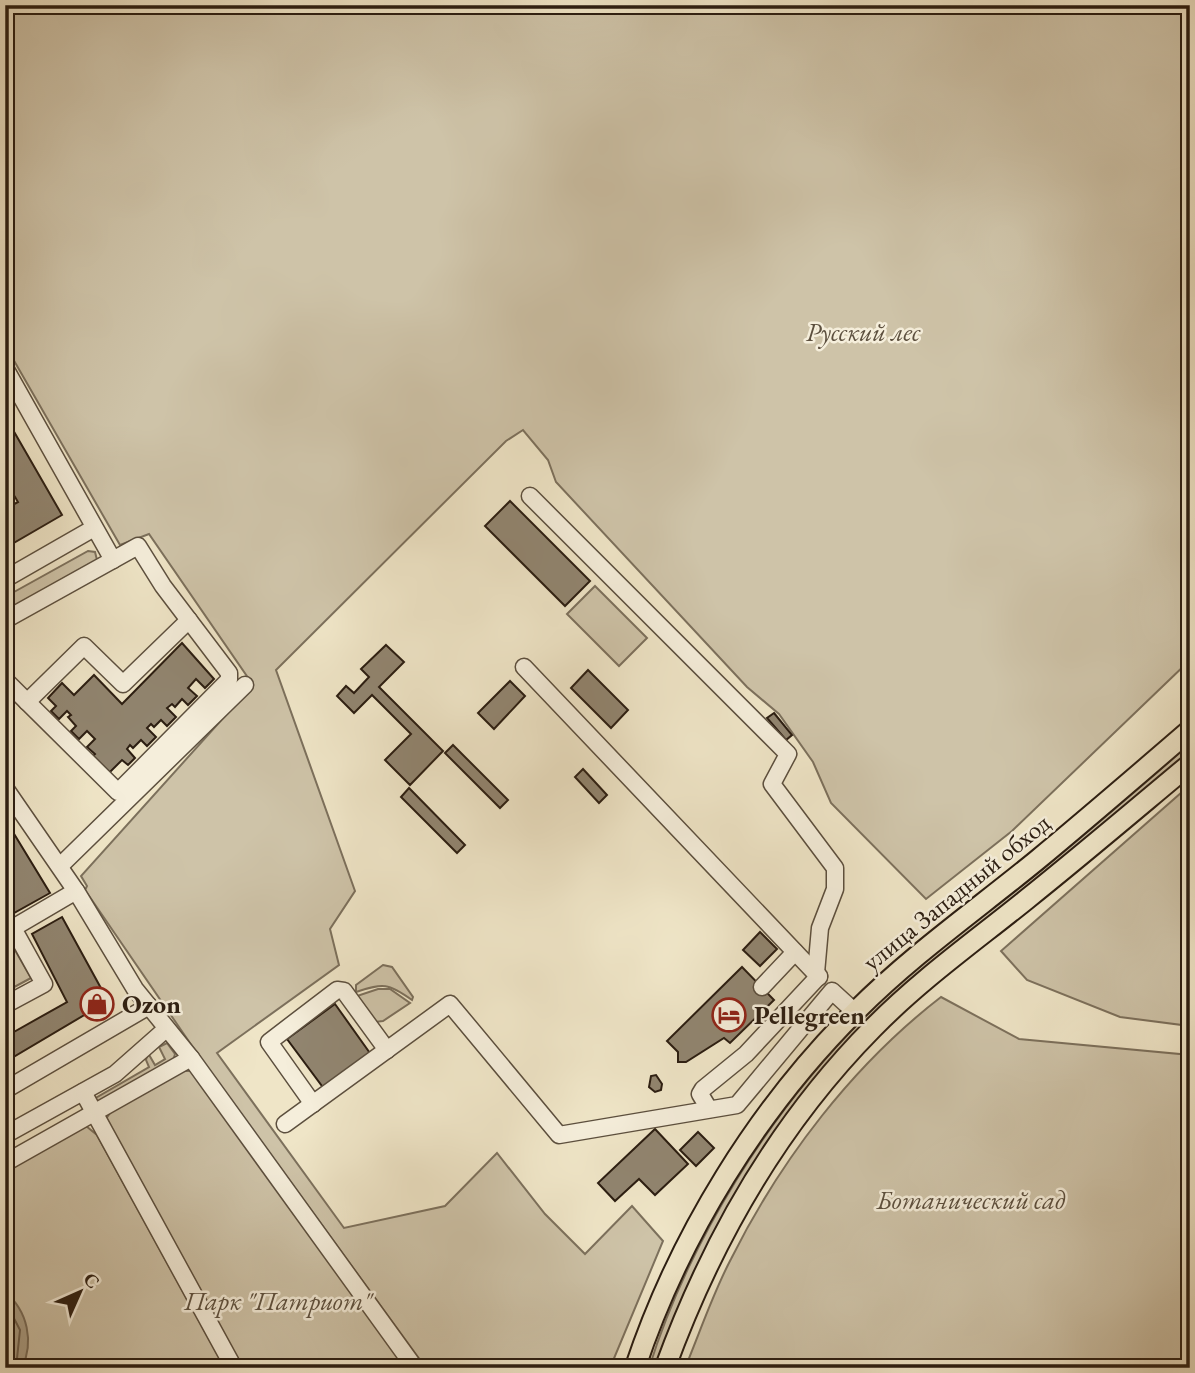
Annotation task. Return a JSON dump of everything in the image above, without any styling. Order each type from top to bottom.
[{"type":"main road","name":"улица Западный обход","points":[[635,1368],[653,1316],[692,1238],[747,1143],[774,1105],[855,1012],[921,951],[1037,860],[1190,730]]},
{"type":"main road","name":"улица Западный обход","points":[[665,1368],[722,1237],[768,1157],[840,1064],[872,1029],[937,969],[1053,878],[1190,764]]},
{"type":"street","points":[[5,368],[113,560]]},
{"type":"street","points":[[530,496],[788,754],[772,784],[835,868],[835,888],[820,928],[817,975],[746,1054],[703,1089],[700,1094],[709,1109]]},
{"type":"street","points":[[5,579],[94,528]]},
{"type":"street","points":[[5,620],[138,546],[229,673],[229,680],[118,792],[5,680]]},
{"type":"street","points":[[27,702],[84,646],[123,684],[189,620]]},
{"type":"street","points":[[524,667],[855,1012]]},
{"type":"street","points":[[60,866],[245,685]]},
{"type":"street","points":[[5,788],[60,866],[135,989],[191,1059],[415,1368]]},
{"type":"street","points":[[5,1005],[44,984],[9,930],[76,891]]},
{"type":"street","points":[[762,988],[795,952]]},
{"type":"street","points":[[313,1104],[269,1042],[337,990],[344,991],[387,1050]]},
{"type":"street","points":[[285,1124],[450,1004],[559,1135],[737,1105],[832,991]]},
{"type":"street","points":[[5,1090],[149,1006]]},
{"type":"street","points":[[5,1135],[115,1074],[166,1029]]},
{"type":"street","points":[[5,1163],[191,1059]]},
{"type":"street","points":[[83,1092],[234,1368]]},
{"type":"green space","name":"Русский лес","points":[[5,5],[1190,5],[1190,660],[1012,831],[926,899],[831,803],[813,762],[779,714],[747,687],[556,482],[548,460],[523,430],[506,441],[276,670],[355,891],[330,929],[339,965],[217,1053],[344,1228],[445,1206],[497,1153],[545,1214],[585,1254],[632,1206],[663,1241],[610,1368],[426,1368],[203,1062],[85,890],[87,886],[81,876],[253,685],[149,534],[120,545],[5,345]]},
{"type":"green space","points":[[88,551],[95,552],[97,560],[5,613],[5,597]]},
{"type":"green space","points":[[595,586],[647,638],[619,666],[567,614]]},
{"type":"green space","points":[[1190,744],[1190,753],[1049,871],[789,1113],[730,1203],[682,1300],[657,1368],[649,1368],[686,1273],[736,1180],[796,1094],[829,1054],[907,977],[1062,853]]},
{"type":"green space","points":[[1190,785],[1190,1026],[1120,1017],[1027,980],[1001,951]]},
{"type":"green space","points":[[11,943],[31,978],[5,992],[5,946]]},
{"type":"green space","points":[[383,965],[392,967],[413,997],[412,1000],[385,986],[356,992],[356,985]]},
{"type":"green space","points":[[378,989],[390,989],[410,1003],[383,1021],[375,1022],[357,996]]},
{"type":"green space","name":"Ботанический сад","points":[[941,997],[1019,1039],[1190,1055],[1190,1368],[685,1368],[731,1259],[796,1150],[849,1083],[909,1024]]},
{"type":"green space","points":[[167,1043],[175,1054],[173,1061],[98,1103],[94,1099],[149,1067],[146,1060],[148,1053],[155,1065],[165,1059],[159,1047]]},
{"type":"green space","name":"Парк \"Патриот\"","points":[[181,1071],[193,1071],[408,1368],[241,1368],[106,1119],[112,1110]]},
{"type":"green space","points":[[86,1126],[97,1135],[225,1368],[5,1368],[5,1170]]},
{"type":"water","points":[[5,1292],[19,1308],[27,1327],[28,1348],[22,1368],[5,1368]]},
{"type":"building","points":[[5,416],[62,515],[5,548],[5,509],[18,502],[5,480]]},
{"type":"building","points":[[510,501],[590,581],[565,606],[485,526]]},
{"type":"building","points":[[182,643],[214,679],[205,688],[196,679],[188,688],[197,696],[188,705],[182,699],[175,707],[172,704],[167,708],[176,717],[167,726],[161,720],[154,727],[151,724],[147,728],[156,737],[147,746],[141,740],[133,748],[130,745],[127,749],[135,758],[128,765],[122,760],[109,773],[90,759],[95,754],[87,747],[95,739],[87,731],[79,739],[71,731],[76,726],[68,717],[71,715],[67,711],[59,719],[51,711],[56,706],[48,698],[62,683],[74,695],[94,675],[122,704]]},
{"type":"building","points":[[386,645],[404,662],[379,687],[443,751],[410,785],[385,760],[411,734],[372,695],[354,713],[337,696],[346,686],[354,693],[369,677],[361,669]]},
{"type":"building","points":[[588,670],[628,710],[611,728],[571,688]]},
{"type":"building","points":[[510,681],[525,696],[494,729],[478,713]]},
{"type":"building","points":[[774,713],[792,735],[786,740],[767,718]]},
{"type":"building","points":[[453,745],[508,800],[500,808],[445,753]]},
{"type":"building","points":[[583,769],[607,795],[599,803],[575,777]]},
{"type":"building","points":[[409,788],[465,845],[457,853],[401,797]]},
{"type":"building","points":[[5,819],[50,893],[5,918]]},
{"type":"building","points":[[62,917],[108,1001],[5,1062],[5,1037],[67,1002],[32,934]]},
{"type":"building","points":[[760,932],[777,949],[760,966],[743,950]]},
{"type":"building","points":[[742,967],[774,1000],[730,1043],[724,1038],[686,1062],[678,1062],[678,1052],[667,1041]]},
{"type":"building","points":[[335,1004],[372,1056],[325,1090],[287,1039]]},
{"type":"building","points":[[656,1075],[662,1084],[661,1090],[655,1092],[649,1087],[651,1076]]},
{"type":"building","points":[[655,1129],[688,1164],[655,1195],[639,1179],[615,1201],[598,1183]]},
{"type":"building","points":[[698,1132],[714,1148],[696,1166],[680,1150]]},
{"type":"place","name":"Ozon","points":[[97,1004]]},
{"type":"place","name":"Pellegreen","points":[[729,1015]]}]
